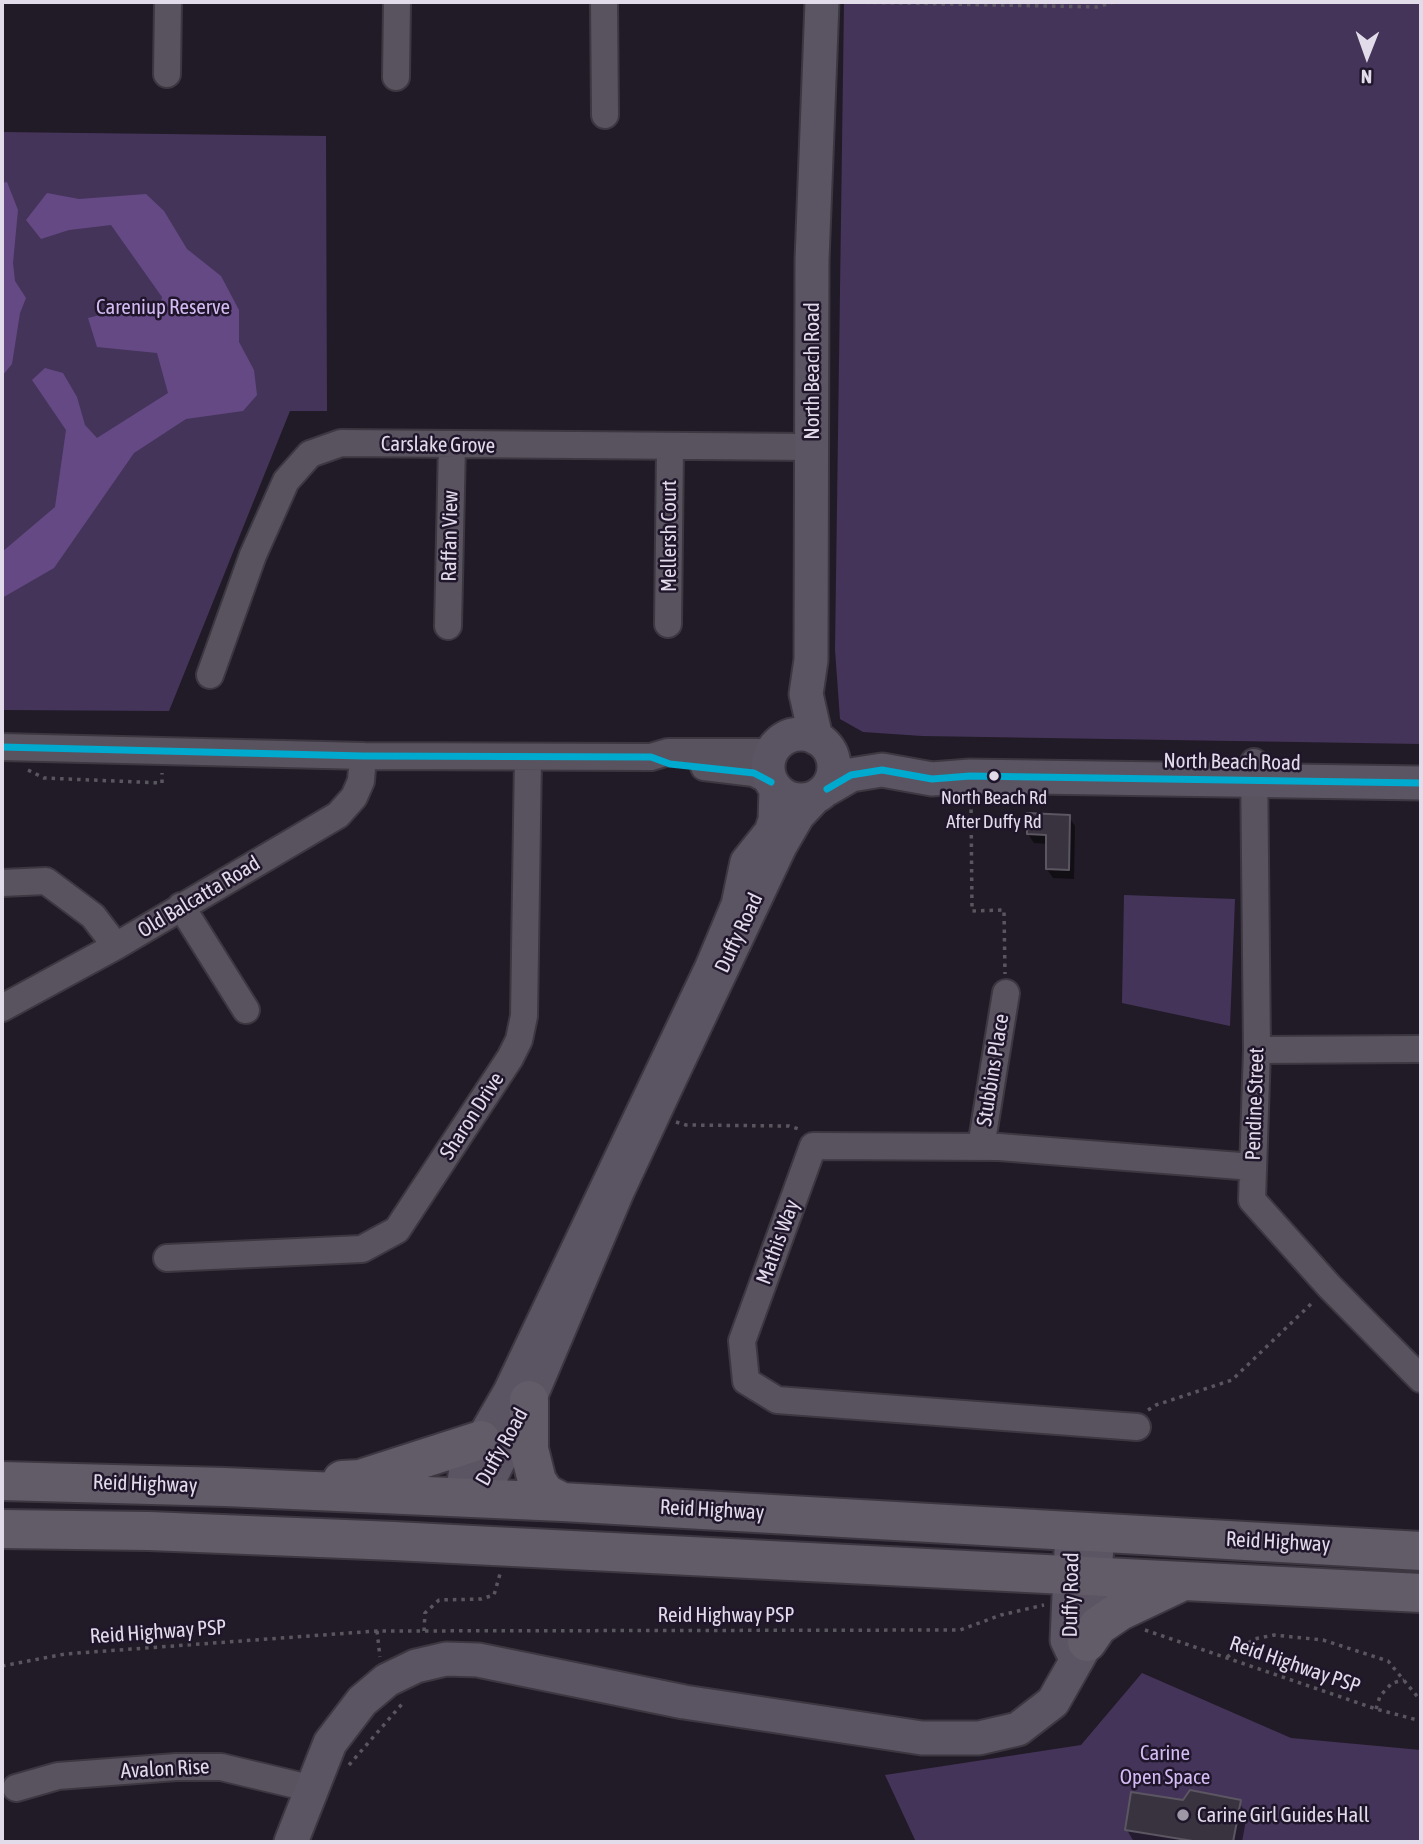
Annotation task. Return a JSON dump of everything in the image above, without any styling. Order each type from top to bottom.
[{"type":"highway","points":[[528,1400],[529,1449],[537,1481],[545,1493],[562,1503]]},
{"type":"highway","points":[[225,1487],[360,1479],[481,1440]]},
{"type":"highway","name":"Reid Highway","points":[[2,1481],[225,1487],[562,1503],[1421,1551]]},
{"type":"highway","points":[[394,1541],[438,1528],[468,1499]]},
{"type":"highway","points":[[468,1499],[467,1513],[474,1525],[515,1549]]},
{"type":"highway","name":"Reid Highway","points":[[2,1529],[149,1531],[394,1541],[1077,1585],[1184,1581],[1421,1593]]},
{"type":"highway","points":[[1082,1650],[1098,1626],[1121,1611],[1184,1581]]},
{"type":"main road","name":"North Beach Road","points":[[803,2],[802,447],[811,660],[793,759],[1254,772],[1421,783]]},
{"type":"main road","name":"North Beach Road","points":[[802,447],[822,2]]},
{"type":"main road","points":[[793,759],[834,773],[820,794],[793,800],[793,759]]},
{"type":"main road","name":"Duffy Road","points":[[793,759],[771,832],[747,862],[738,905],[712,967],[509,1392],[466,1468],[464,1482],[468,1499],[480,1491],[490,1478],[528,1400],[617,1192],[780,846],[797,816],[820,794]]},
{"type":"main road","name":"North Beach Road","points":[[820,794],[851,775],[882,770],[932,779],[970,776],[1254,772],[1421,764]]},
{"type":"main road","name":"Duffy Road","points":[[291,1842],[330,1743],[362,1701],[416,1666],[446,1659],[478,1660],[684,1702],[922,1738],[996,1736],[1018,1730],[1038,1716],[1064,1686],[1082,1650],[1077,1585],[1085,1531]]},
{"type":"street","points":[[167,74],[168,2]]},
{"type":"street","points":[[396,77],[397,2]]},
{"type":"street","points":[[604,2],[605,116]]},
{"type":"street","name":"Carslake Grove","points":[[210,675],[253,555],[286,481],[310,454],[341,443],[670,448],[802,447]]},
{"type":"street","name":"Raffan View","points":[[449,626],[452,445]]},
{"type":"street","name":"Mellersh Court","points":[[668,624],[670,448]]},
{"type":"street","points":[[2,747],[363,757],[651,757],[670,764],[754,773],[793,759]]},
{"type":"street","name":"Old Balcatta Road","points":[[2,1008],[116,946],[338,815],[354,797],[361,781],[363,757]]},
{"type":"street","name":"Sharon Drive","points":[[167,1258],[362,1249],[397,1230],[510,1058],[519,1040],[524,1016],[528,757]]},
{"type":"street","name":"Pendine Street","points":[[1254,772],[1257,1050],[1252,1200],[1329,1286],[1421,1379]]},
{"type":"street","points":[[2,883],[46,881],[93,916],[116,946]]},
{"type":"street","points":[[181,906],[246,1010]]},
{"type":"street","name":"Stubbins Place","points":[[981,1147],[1006,993]]},
{"type":"street","points":[[1257,1050],[1421,1049]]},
{"type":"street","points":[[813,1146],[981,1147],[1253,1167]]},
{"type":"street","name":"Mathis Way","points":[[813,1146],[743,1341],[746,1381],[777,1400],[1138,1427]]},
{"type":"street","name":"Avalon Rise","points":[[16,1788],[58,1776],[210,1767],[280,1779],[313,1789]]},
{"type":"path","points":[[844,2],[1097,7],[1114,2]]},
{"type":"path","points":[[24,768],[44,778],[162,783],[164,751]]},
{"type":"path","points":[[971,790],[972,911],[1004,910],[1006,993]]},
{"type":"path","points":[[665,1089],[673,1098],[676,1124],[789,1126],[806,1132],[813,1146]]},
{"type":"path","points":[[1138,1427],[1144,1413],[1156,1405],[1232,1380],[1329,1286]]},
{"type":"path","name":"Reid Highway PSP","points":[[2,1666],[65,1654],[377,1631],[960,1630],[1001,1615],[1049,1603],[1077,1585]]},
{"type":"path","name":"Reid Highway PSP","points":[[1121,1611],[1131,1626],[1376,1709],[1421,1721]]},
{"type":"path","points":[[347,1767],[402,1704],[390,1683],[377,1631]]},
{"type":"path","points":[[1227,1657],[1254,1639],[1274,1635],[1323,1640],[1388,1661],[1421,1701]]},
{"type":"path","points":[[1376,1709],[1380,1696],[1392,1684],[1404,1680]]},
{"type":"green space","points":[[844,2],[1421,2],[1421,744],[922,736],[863,732],[840,719],[835,650]]},
{"type":"green space","name":"Careniup Reserve","points":[[2,132],[326,136],[327,411],[290,411],[169,711],[2,710]]},
{"type":"green space","points":[[1124,895],[1235,899],[1230,1026],[1122,1003]]},
{"type":"green space","name":"Carine Open Space","points":[[1142,1673],[1291,1738],[1421,1750],[1421,1842],[916,1842],[885,1775],[1081,1745]]},
{"type":"shaded area","points":[[7,182],[18,210],[13,263],[15,281],[26,298],[20,313],[12,364],[2,376],[2,183]]},
{"type":"shaded area","points":[[47,193],[79,199],[146,194],[164,211],[187,249],[221,276],[239,310],[239,342],[254,370],[257,395],[243,411],[186,419],[134,453],[54,568],[2,598],[2,552],[55,507],[66,430],[32,380],[45,368],[63,373],[77,397],[85,425],[97,438],[168,393],[157,353],[97,347],[88,318],[119,310],[158,315],[162,297],[111,225],[69,230],[41,239],[26,220]]},
{"type":"building","points":[[1027,813],[1070,815],[1069,870],[1046,869],[1046,835],[1027,834]]},
{"type":"building","name":"Carine Girl Guides Hall","points":[[1190,1790],[1241,1800],[1233,1842],[1199,1842],[1125,1830],[1131,1792],[1183,1800]]},
{"type":"transit line","points":[[2,747],[363,756],[651,757],[670,764],[754,773],[771,782]]},
{"type":"transit line","points":[[827,789],[851,775],[882,770],[932,779],[970,776],[1421,783]]},
{"type":"place","name":"North Beach Rd After Duffy Rd","points":[[994,776]]},
{"type":"place","name":"Carine Girl Guides Hall","points":[[1183,1815]]}]
